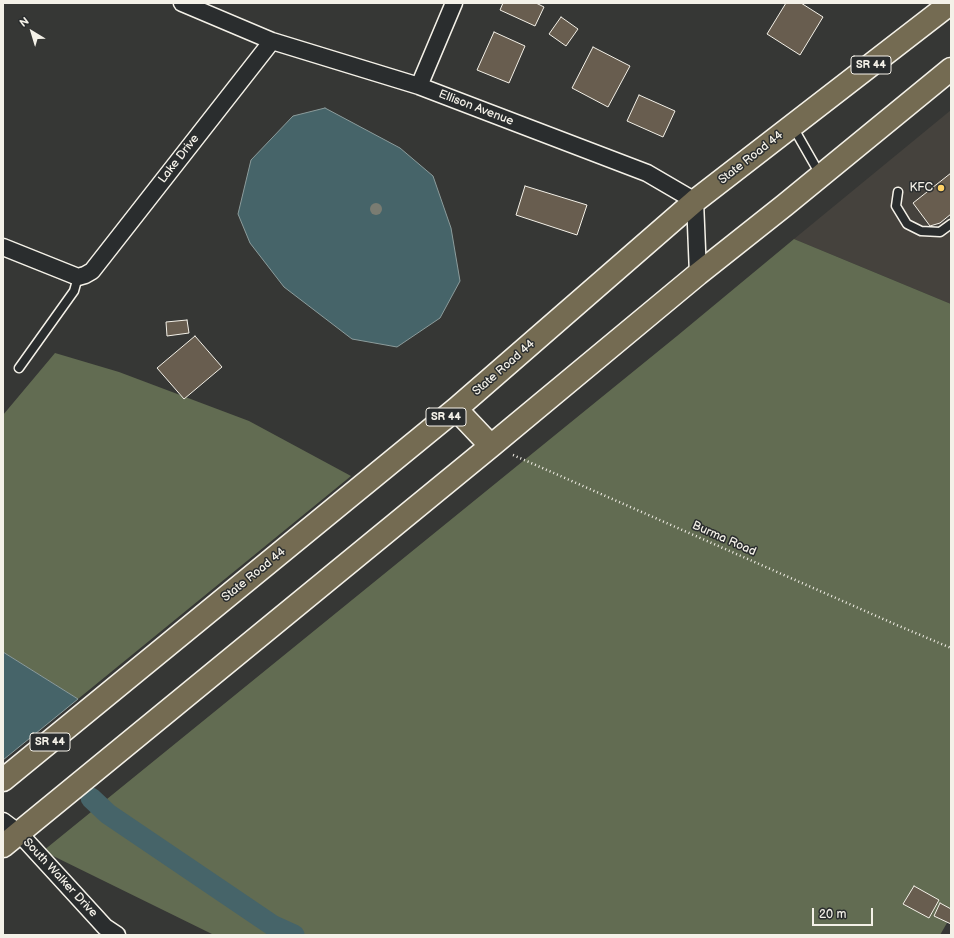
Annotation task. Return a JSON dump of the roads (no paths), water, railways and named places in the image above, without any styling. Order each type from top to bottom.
[{"type":"main road","name":"State Road 44","points":[[3,780],[456,409],[695,201],[951,3]]},
{"type":"main road","points":[[8,833],[491,446],[698,274],[821,176],[951,69]]},
{"type":"main road","points":[[456,409],[491,446]]},
{"type":"street","name":"Ellison Avenue","points":[[182,3],[272,41],[419,86],[647,173],[695,201]]},
{"type":"street","points":[[419,86],[454,3]]},
{"type":"street","name":"Lake Drive","points":[[81,276],[92,271],[272,41]]},
{"type":"street","points":[[695,201],[698,274]]},
{"type":"street","points":[[3,247],[81,276]]},
{"type":"street","name":"South Walker Drive","points":[[8,833],[105,927],[117,935]]},
{"type":"lane","points":[[792,126],[821,176]]},
{"type":"lane","points":[[898,192],[896,206],[907,224],[922,231],[940,232],[951,224]]},
{"type":"lane","points":[[19,368],[74,291],[81,276]]},
{"type":"water","points":[[325,108],[400,148],[433,176],[451,228],[460,281],[440,318],[397,347],[352,339],[284,287],[250,243],[238,214],[251,160],[293,116]]},
{"type":"water","points":[[3,652],[78,699],[3,760]]},
{"type":"waterway","points":[[91,798],[108,814],[272,925],[294,935]]},
{"type":"place","name":"KFC","points":[[941,188]]}]
